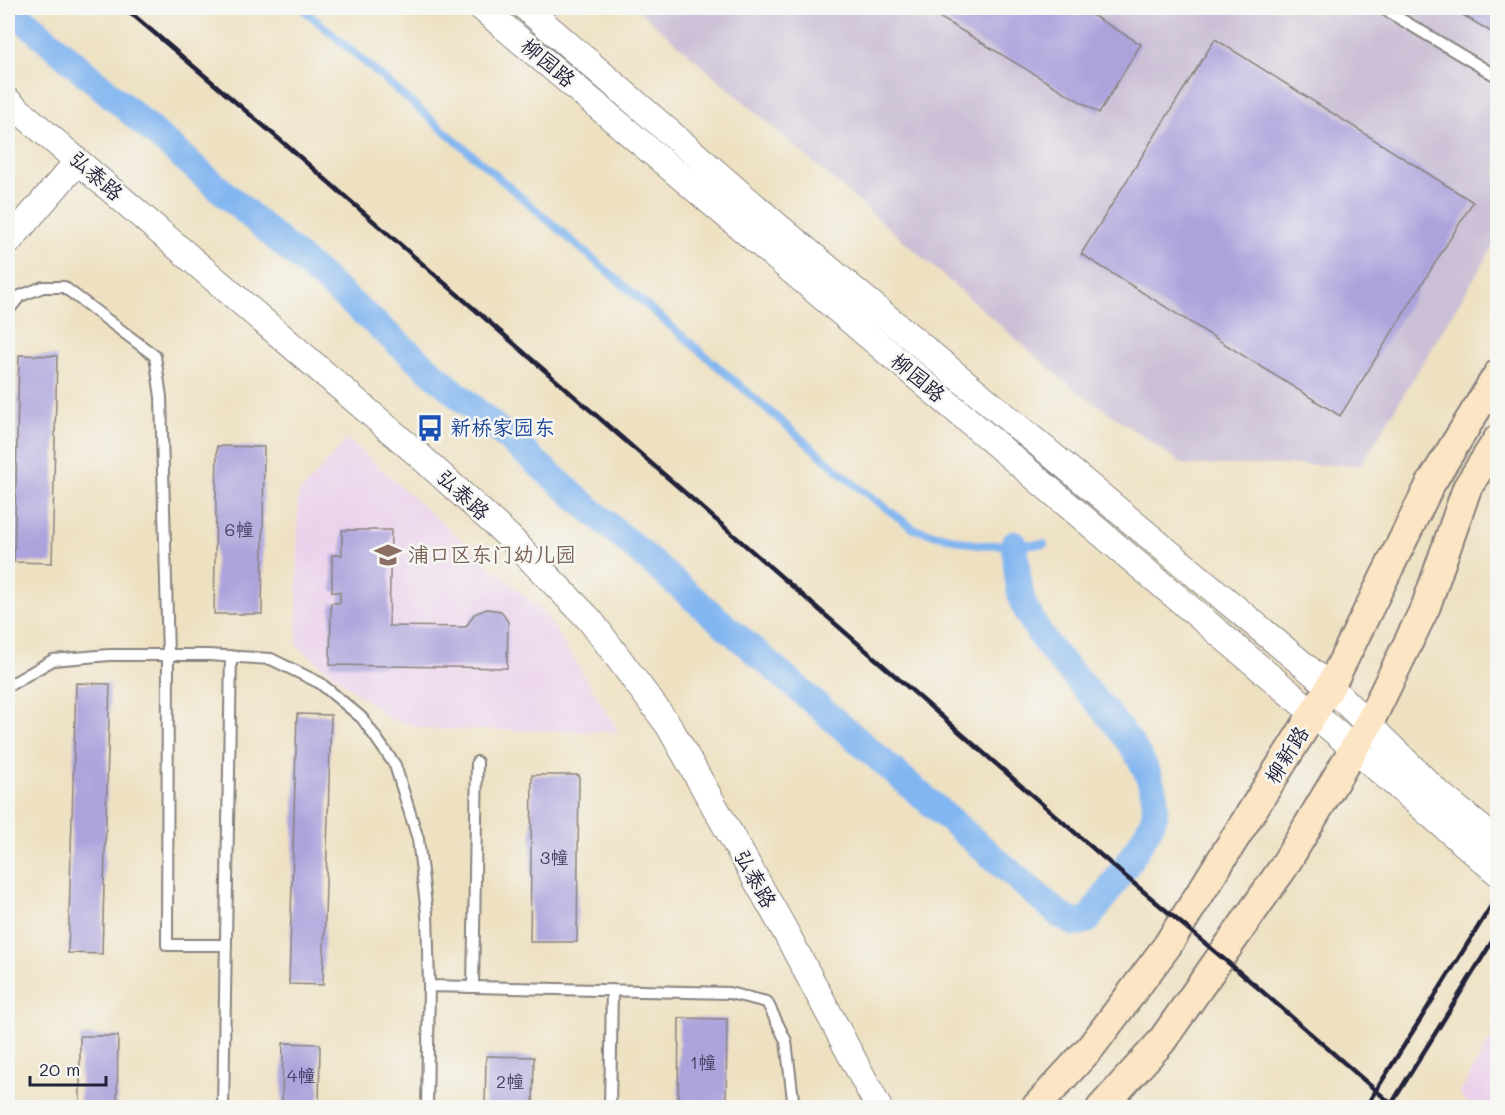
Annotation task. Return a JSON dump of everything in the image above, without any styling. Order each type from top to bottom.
[{"type":"main road","name":"柳新路","points":[[1035,1107],[1091,1047],[1167,946],[1330,687],[1431,483],[1497,374]]},
{"type":"main road","points":[[1101,1107],[1161,1042],[1283,868],[1369,723],[1426,606],[1467,488],[1497,440]]},
{"type":"street","name":"柳园路","points":[[482,8],[1497,873]]},
{"type":"street","name":"柳园路","points":[[526,8],[780,228],[1330,687],[1436,791],[1497,842]]},
{"type":"street","name":"弘泰路","points":[[8,101],[420,456],[509,537],[590,620],[669,726],[784,929],[879,1107]]},
{"type":"street","points":[[8,242],[78,160]]},
{"type":"lane","points":[[1382,8],[1497,77]]},
{"type":"lane","points":[[8,311],[20,296],[43,287],[64,287],[155,356],[161,397],[168,655],[167,945],[226,945]]},
{"type":"lane","points":[[8,686],[53,660],[109,655],[272,658],[320,683],[362,718],[395,765],[418,838],[427,913],[429,986],[427,1107]]},
{"type":"lane","points":[[223,1107],[231,656]]},
{"type":"lane","points":[[473,987],[477,762]]},
{"type":"lane","points":[[429,986],[729,993],[766,1002],[786,1041],[794,1107]]},
{"type":"lane","points":[[610,1107],[612,990]]},
{"type":"shaded area","points":[[636,8],[1497,8],[1497,240],[1361,465],[1184,465],[1069,385]]},
{"type":"shaded area","name":"浦口区东门幼儿园","points":[[347,439],[546,615],[619,732],[425,729],[390,719],[297,646],[298,495]]},
{"type":"shaded area","points":[[1497,1028],[1497,1107],[1474,1107],[1459,1095]]},
{"type":"building","points":[[924,8],[1080,8],[1141,44],[1099,113]]},
{"type":"building","points":[[1451,8],[1498,8],[1498,36]]},
{"type":"building","points":[[1215,39],[1473,202],[1340,416],[1081,254]]},
{"type":"building","points":[[19,355],[57,356],[52,563],[14,562]]},
{"type":"building","points":[[217,446],[264,447],[262,614],[214,614]]},
{"type":"building","points":[[342,530],[391,530],[389,626],[466,627],[474,614],[487,609],[501,611],[508,622],[507,668],[330,665],[331,603],[340,603],[340,592],[332,592],[332,555],[342,555]]},
{"type":"building","points":[[76,683],[110,684],[102,954],[68,953]]},
{"type":"building","points":[[297,714],[331,715],[323,985],[289,984]]},
{"type":"building","points":[[532,775],[579,775],[577,942],[530,942]]},
{"type":"building","points":[[679,1018],[727,1019],[726,1108],[678,1108]]},
{"type":"building","points":[[80,1036],[118,1036],[117,1108],[80,1108]]},
{"type":"building","points":[[283,1043],[320,1044],[319,1108],[282,1108]]},
{"type":"building","points":[[486,1056],[534,1057],[533,1108],[485,1108]]},
{"type":"waterway","points":[[10,8],[1060,915],[1075,923],[1088,920],[1146,834],[1155,812],[1153,789],[1144,766],[1130,743],[1113,720],[1057,657],[1032,621],[1021,597],[1014,544]]},
{"type":"waterway","points":[[302,8],[854,484],[914,529],[977,545],[1044,544]]},
{"type":"railway","points":[[125,8],[286,145],[1119,871],[1396,1108]]},
{"type":"railway","points":[[1365,1108],[1498,895]]},
{"type":"railway","points":[[1389,1108],[1498,932]]},
{"type":"place","name":"新桥家园东","points":[[430,428]]},
{"type":"place","name":"浦口区东门幼儿园","points":[[388,555]]}]
